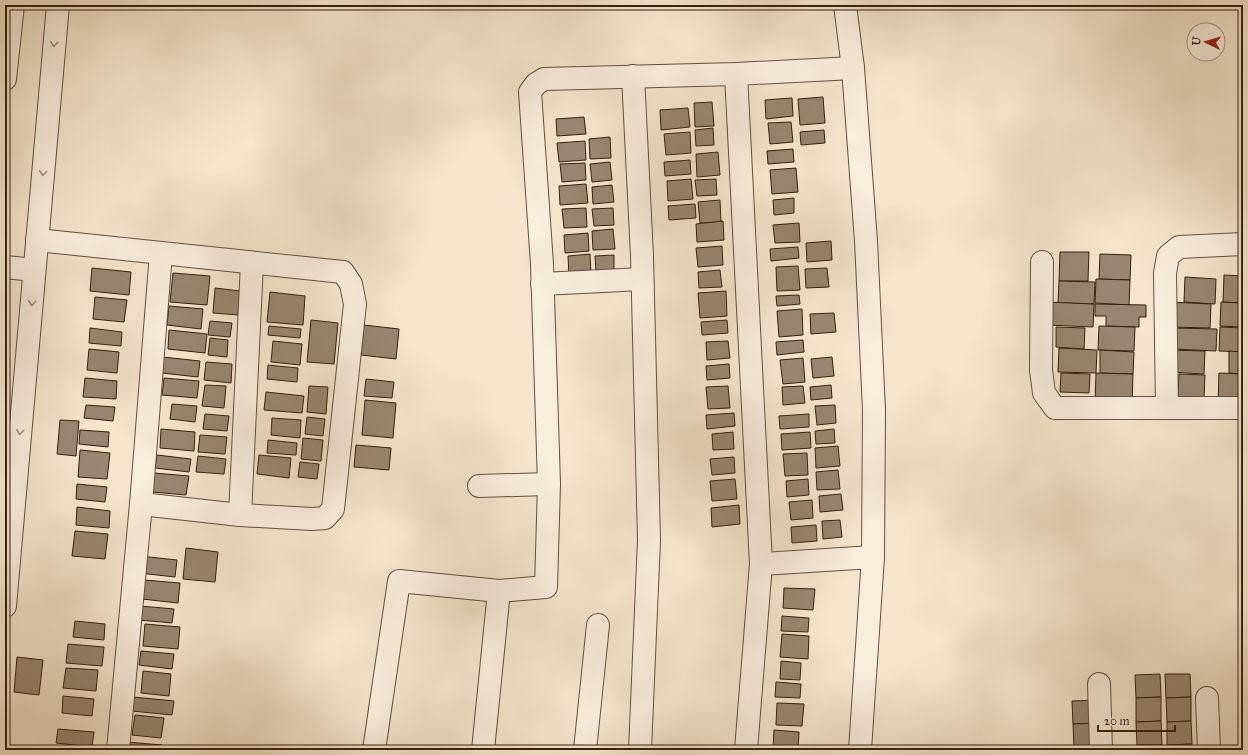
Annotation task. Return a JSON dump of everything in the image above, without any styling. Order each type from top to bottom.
[{"type":"street","points":[[5,606],[58,5]]},
{"type":"street","points":[[845,5],[853,68],[866,242],[874,410],[873,557],[860,750]]},
{"type":"street","points":[[5,79],[10,15]]},
{"type":"street","points":[[374,750],[399,581],[499,591],[546,587],[549,484],[542,284],[530,92],[536,84],[544,79],[736,74],[853,68]]},
{"type":"street","points":[[736,74],[761,564],[746,750]]},
{"type":"street","points":[[633,76],[642,279],[649,540],[640,750]]},
{"type":"street","points":[[37,240],[343,272],[351,284],[355,304],[333,509],[325,518],[312,519],[240,515],[141,504]]},
{"type":"street","points":[[1167,408],[1165,273],[1168,256],[1179,247],[1243,244]]},
{"type":"street","points":[[118,750],[141,504],[161,253]]},
{"type":"street","points":[[1042,262],[1041,370],[1044,394],[1055,408],[1243,408]]},
{"type":"street","points":[[240,515],[252,263]]},
{"type":"street","points":[[5,267],[34,270]]},
{"type":"street","points":[[542,284],[642,279]]},
{"type":"street","points":[[478,486],[549,484]]},
{"type":"street","points":[[761,564],[873,557]]},
{"type":"street","points":[[483,750],[499,591]]},
{"type":"street","points":[[585,750],[598,625]]},
{"type":"street","points":[[1099,684],[1101,750]]},
{"type":"street","points":[[1207,698],[1209,750]]},
{"type":"building","points":[[823,97],[825,123],[800,125],[798,99]]},
{"type":"building","points":[[792,98],[793,116],[766,119],[765,100]]},
{"type":"building","points":[[712,102],[714,126],[695,127],[694,103]]},
{"type":"building","points":[[688,108],[690,127],[661,130],[660,110]]},
{"type":"building","points":[[584,117],[586,134],[557,136],[556,119]]},
{"type":"building","points":[[791,122],[793,142],[770,144],[768,123]]},
{"type":"building","points":[[713,128],[714,145],[696,146],[695,130]]},
{"type":"building","points":[[824,130],[825,143],[801,145],[800,132]]},
{"type":"building","points":[[690,132],[691,153],[666,155],[664,134]]},
{"type":"building","points":[[610,137],[611,158],[590,159],[589,139]]},
{"type":"building","points":[[585,141],[586,160],[559,162],[557,143]]},
{"type":"building","points":[[793,149],[794,162],[768,164],[767,151]]},
{"type":"building","points":[[718,152],[720,175],[697,177],[696,154]]},
{"type":"building","points":[[690,160],[691,174],[665,176],[664,162]]},
{"type":"building","points":[[610,162],[612,180],[592,182],[590,164]]},
{"type":"building","points":[[585,163],[586,180],[562,182],[560,164]]},
{"type":"building","points":[[796,168],[798,192],[772,194],[770,170]]},
{"type":"building","points":[[691,179],[693,199],[668,201],[667,181]]},
{"type":"building","points":[[716,179],[717,195],[697,196],[695,180]]},
{"type":"building","points":[[586,184],[588,203],[560,205],[559,186]]},
{"type":"building","points":[[612,185],[614,202],[593,204],[592,187]]},
{"type":"building","points":[[794,198],[794,213],[774,215],[773,200]]},
{"type":"building","points":[[720,200],[721,222],[700,223],[698,202]]},
{"type":"building","points":[[695,204],[696,218],[669,220],[668,206]]},
{"type":"building","points":[[586,208],[587,227],[564,228],[562,209]]},
{"type":"building","points":[[613,208],[614,225],[594,226],[592,209]]},
{"type":"building","points":[[723,221],[724,240],[697,242],[696,224]]},
{"type":"building","points":[[799,223],[800,242],[775,243],[773,225]]},
{"type":"building","points":[[613,229],[615,249],[593,250],[592,231]]},
{"type":"building","points":[[588,233],[589,251],[565,253],[564,235]]},
{"type":"building","points":[[831,241],[832,260],[807,262],[806,243]]},
{"type":"building","points":[[722,246],[723,265],[698,267],[696,248]]},
{"type":"building","points":[[798,247],[799,258],[771,261],[770,249]]},
{"type":"building","points":[[1060,252],[1089,252],[1088,281],[1059,281]]},
{"type":"building","points":[[590,254],[591,274],[569,276],[568,256]]},
{"type":"building","points":[[1100,254],[1131,255],[1130,280],[1099,279]]},
{"type":"building","points":[[614,255],[614,270],[596,271],[595,256]]},
{"type":"building","points":[[798,266],[800,290],[777,291],[776,267]]},
{"type":"building","points":[[92,268],[131,272],[129,295],[90,291]]},
{"type":"building","points":[[827,268],[829,287],[806,288],[805,269]]},
{"type":"building","points":[[720,270],[722,287],[699,288],[698,272]]},
{"type":"building","points":[[173,273],[210,276],[207,305],[170,302]]},
{"type":"building","points":[[1224,275],[1243,276],[1243,303],[1223,302]]},
{"type":"building","points":[[1185,277],[1216,279],[1215,304],[1184,302]]},
{"type":"building","points":[[1096,279],[1130,280],[1129,305],[1095,303]]},
{"type":"building","points":[[1059,281],[1095,282],[1094,304],[1058,303]]},
{"type":"building","points":[[215,288],[240,291],[238,315],[213,313]]},
{"type":"building","points":[[726,291],[727,316],[700,318],[698,293]]},
{"type":"building","points":[[270,292],[305,296],[303,325],[267,322]]},
{"type":"building","points":[[799,295],[800,304],[777,306],[776,296]]},
{"type":"building","points":[[95,297],[127,300],[124,322],[93,319]]},
{"type":"building","points":[[1047,302],[1094,304],[1093,327],[1046,325]]},
{"type":"building","points":[[1170,302],[1211,304],[1210,328],[1169,327]]},
{"type":"building","points":[[1221,302],[1243,303],[1243,327],[1220,326]]},
{"type":"building","points":[[1095,304],[1146,305],[1146,317],[1139,317],[1139,327],[1106,326],[1106,316],[1095,316]]},
{"type":"building","points":[[169,306],[203,309],[201,329],[167,325]]},
{"type":"building","points":[[802,309],[803,335],[779,337],[777,311]]},
{"type":"building","points":[[834,313],[836,332],[811,334],[810,314]]},
{"type":"building","points":[[311,320],[338,323],[334,364],[307,362]]},
{"type":"building","points":[[727,320],[728,333],[702,335],[701,322]]},
{"type":"building","points":[[210,321],[232,323],[230,337],[208,335]]},
{"type":"building","points":[[364,325],[399,329],[396,359],[361,355]]},
{"type":"building","points":[[269,326],[301,329],[300,338],[268,335]]},
{"type":"building","points":[[1099,326],[1135,327],[1134,351],[1098,350]]},
{"type":"building","points":[[1056,327],[1085,328],[1084,349],[1056,347]]},
{"type":"building","points":[[1220,327],[1243,328],[1243,352],[1219,351]]},
{"type":"building","points":[[90,328],[122,332],[121,346],[89,343]]},
{"type":"building","points":[[1175,328],[1217,329],[1216,351],[1174,349]]},
{"type":"building","points":[[169,330],[207,334],[205,353],[168,349]]},
{"type":"building","points":[[210,338],[228,340],[227,357],[208,355]]},
{"type":"building","points":[[803,340],[804,352],[777,355],[776,342]]},
{"type":"building","points":[[273,341],[302,344],[300,365],[271,362]]},
{"type":"building","points":[[728,341],[730,358],[707,360],[706,342]]},
{"type":"building","points":[[1059,348],[1097,350],[1096,373],[1058,372]]},
{"type":"building","points":[[89,349],[119,352],[117,373],[87,370]]},
{"type":"building","points":[[1100,350],[1134,352],[1133,374],[1100,373]]},
{"type":"building","points":[[1169,350],[1205,351],[1204,374],[1169,372]]},
{"type":"building","points":[[1229,351],[1243,352],[1243,374],[1229,373]]},
{"type":"building","points":[[163,357],[200,361],[198,377],[162,373]]},
{"type":"building","points":[[832,357],[834,376],[813,378],[811,359]]},
{"type":"building","points":[[803,358],[805,382],[783,384],[780,360]]},
{"type":"building","points":[[206,362],[232,364],[231,383],[204,380]]},
{"type":"building","points":[[729,364],[730,378],[707,380],[706,366]]},
{"type":"building","points":[[268,365],[298,368],[297,382],[267,379]]},
{"type":"building","points":[[1061,373],[1090,374],[1089,393],[1060,392]]},
{"type":"building","points":[[1096,373],[1133,374],[1132,404],[1095,402]]},
{"type":"building","points":[[1219,373],[1243,374],[1243,406],[1218,405]]},
{"type":"building","points":[[1179,374],[1205,375],[1204,399],[1178,398]]},
{"type":"building","points":[[85,378],[117,381],[116,399],[83,397]]},
{"type":"building","points":[[164,378],[199,381],[197,398],[162,395]]},
{"type":"building","points":[[366,379],[394,382],[392,398],[364,396]]},
{"type":"building","points":[[205,385],[226,386],[224,408],[202,406]]},
{"type":"building","points":[[831,385],[832,398],[811,400],[810,387]]},
{"type":"building","points":[[309,386],[328,387],[326,414],[307,412]]},
{"type":"building","points":[[728,386],[730,408],[708,409],[706,387]]},
{"type":"building","points":[[803,386],[805,403],[783,405],[782,387]]},
{"type":"building","points":[[266,392],[304,396],[302,413],[264,410]]},
{"type":"building","points":[[365,400],[396,403],[393,438],[362,435]]},
{"type":"building","points":[[172,404],[197,406],[195,422],[170,419]]},
{"type":"building","points":[[86,405],[115,407],[113,421],[84,418]]},
{"type":"building","points":[[835,405],[836,423],[817,425],[815,406]]},
{"type":"building","points":[[734,413],[735,426],[707,429],[706,415]]},
{"type":"building","points":[[205,414],[229,416],[227,431],[203,429]]},
{"type":"building","points":[[809,414],[809,427],[780,429],[779,416]]},
{"type":"building","points":[[307,417],[325,419],[323,436],[305,434]]},
{"type":"building","points":[[272,418],[301,420],[300,438],[271,435]]},
{"type":"building","points":[[60,420],[79,421],[76,456],[57,454]]},
{"type":"building","points":[[161,429],[195,432],[194,451],[160,448]]},
{"type":"building","points":[[834,429],[835,443],[816,444],[815,431]]},
{"type":"building","points":[[80,430],[109,432],[108,447],[79,444]]},
{"type":"building","points":[[733,432],[734,449],[713,450],[712,434]]},
{"type":"building","points":[[810,432],[811,448],[782,450],[781,434]]},
{"type":"building","points":[[200,435],[227,437],[225,454],[198,452]]},
{"type":"building","points":[[303,438],[323,440],[321,461],[301,459]]},
{"type":"building","points":[[268,440],[297,443],[296,455],[267,453]]},
{"type":"building","points":[[356,445],[391,448],[389,470],[354,467]]},
{"type":"building","points":[[838,446],[840,466],[816,468],[815,448]]},
{"type":"building","points":[[80,450],[110,453],[107,479],[78,477]]},
{"type":"building","points":[[807,453],[808,475],[785,476],[783,454]]},
{"type":"building","points":[[157,455],[191,459],[189,472],[155,468]]},
{"type":"building","points":[[259,455],[291,458],[289,478],[257,474]]},
{"type":"building","points":[[198,456],[226,459],[224,474],[196,472]]},
{"type":"building","points":[[734,457],[735,473],[712,475],[710,459]]},
{"type":"building","points":[[300,462],[319,464],[317,479],[298,477]]},
{"type":"building","points":[[838,470],[840,489],[817,490],[816,472]]},
{"type":"building","points":[[154,473],[189,476],[186,495],[152,492]]},
{"type":"building","points":[[735,479],[737,499],[712,501],[710,481]]},
{"type":"building","points":[[808,479],[809,495],[787,497],[786,481]]},
{"type":"building","points":[[77,484],[107,487],[105,502],[76,499]]},
{"type":"building","points":[[841,494],[843,510],[820,512],[819,496]]},
{"type":"building","points":[[812,500],[813,518],[791,520],[789,502]]},
{"type":"building","points":[[739,505],[740,524],[712,527],[711,508]]},
{"type":"building","points":[[77,507],[110,511],[109,528],[76,525]]},
{"type":"building","points":[[840,520],[842,537],[823,539],[822,521]]},
{"type":"building","points":[[816,525],[817,541],[792,543],[791,527]]},
{"type":"building","points":[[75,531],[108,534],[105,559],[72,556]]},
{"type":"building","points":[[186,548],[218,552],[215,582],[183,579]]},
{"type":"building","points":[[140,556],[177,560],[175,577],[139,573]]},
{"type":"building","points":[[144,580],[180,583],[178,603],[142,599]]},
{"type":"building","points":[[784,588],[815,589],[813,610],[783,608]]},
{"type":"building","points":[[140,606],[174,609],[172,623],[139,620]]},
{"type":"building","points":[[782,616],[809,618],[808,632],[781,631]]},
{"type":"building","points":[[75,621],[105,624],[104,640],[73,637]]},
{"type":"building","points":[[145,624],[180,627],[178,649],[143,646]]},
{"type":"building","points":[[782,634],[809,636],[808,659],[780,657]]},
{"type":"building","points":[[68,644],[104,647],[102,666],[66,663]]},
{"type":"building","points":[[141,651],[174,654],[172,669],[139,665]]},
{"type":"building","points":[[17,657],[43,660],[39,695],[14,692]]},
{"type":"building","points":[[781,661],[801,663],[800,680],[780,679]]},
{"type":"building","points":[[66,668],[98,670],[96,691],[63,688]]},
{"type":"building","points":[[1240,668],[1243,668],[1243,692],[1240,692]]},
{"type":"building","points":[[143,671],[171,674],[169,696],[141,693]]},
{"type":"building","points":[[1160,674],[1161,697],[1136,698],[1135,675]]},
{"type":"building","points":[[1165,674],[1190,674],[1191,697],[1166,698]]},
{"type":"building","points":[[776,682],[801,684],[800,698],[775,697]]},
{"type":"building","points":[[1240,692],[1243,692],[1243,715],[1240,715]]},
{"type":"building","points":[[63,696],[94,699],[92,716],[62,713]]},
{"type":"building","points":[[133,697],[174,701],[172,715],[132,711]]},
{"type":"building","points":[[1161,697],[1161,721],[1136,722],[1136,698]]},
{"type":"building","points":[[1191,697],[1191,721],[1167,722],[1166,698]]},
{"type":"building","points":[[1098,700],[1099,723],[1073,724],[1072,701]]},
{"type":"building","points":[[777,703],[804,704],[802,726],[776,725]]},
{"type":"building","points":[[135,715],[164,718],[161,738],[132,735]]},
{"type":"building","points":[[1240,715],[1243,715],[1243,739],[1240,739]]},
{"type":"building","points":[[1161,721],[1162,745],[1137,745],[1136,722]]},
{"type":"building","points":[[1191,721],[1192,744],[1167,745],[1167,722]]},
{"type":"building","points":[[1099,723],[1099,746],[1074,747],[1073,724]]},
{"type":"building","points":[[58,729],[94,732],[92,747],[56,743]]},
{"type":"building","points":[[774,730],[799,732],[798,750],[773,749]]},
{"type":"building","points":[[1240,739],[1243,739],[1243,750],[1240,750]]},
{"type":"building","points":[[127,742],[162,745],[161,750],[126,750]]},
{"type":"building","points":[[1192,744],[1192,750],[1167,750],[1167,745]]},
{"type":"building","points":[[1137,745],[1162,745],[1162,750],[1137,750]]},
{"type":"building","points":[[1099,746],[1100,750],[1074,750],[1074,747]]},
{"type":"building","points":[[61,747],[90,750],[61,750]]}]
